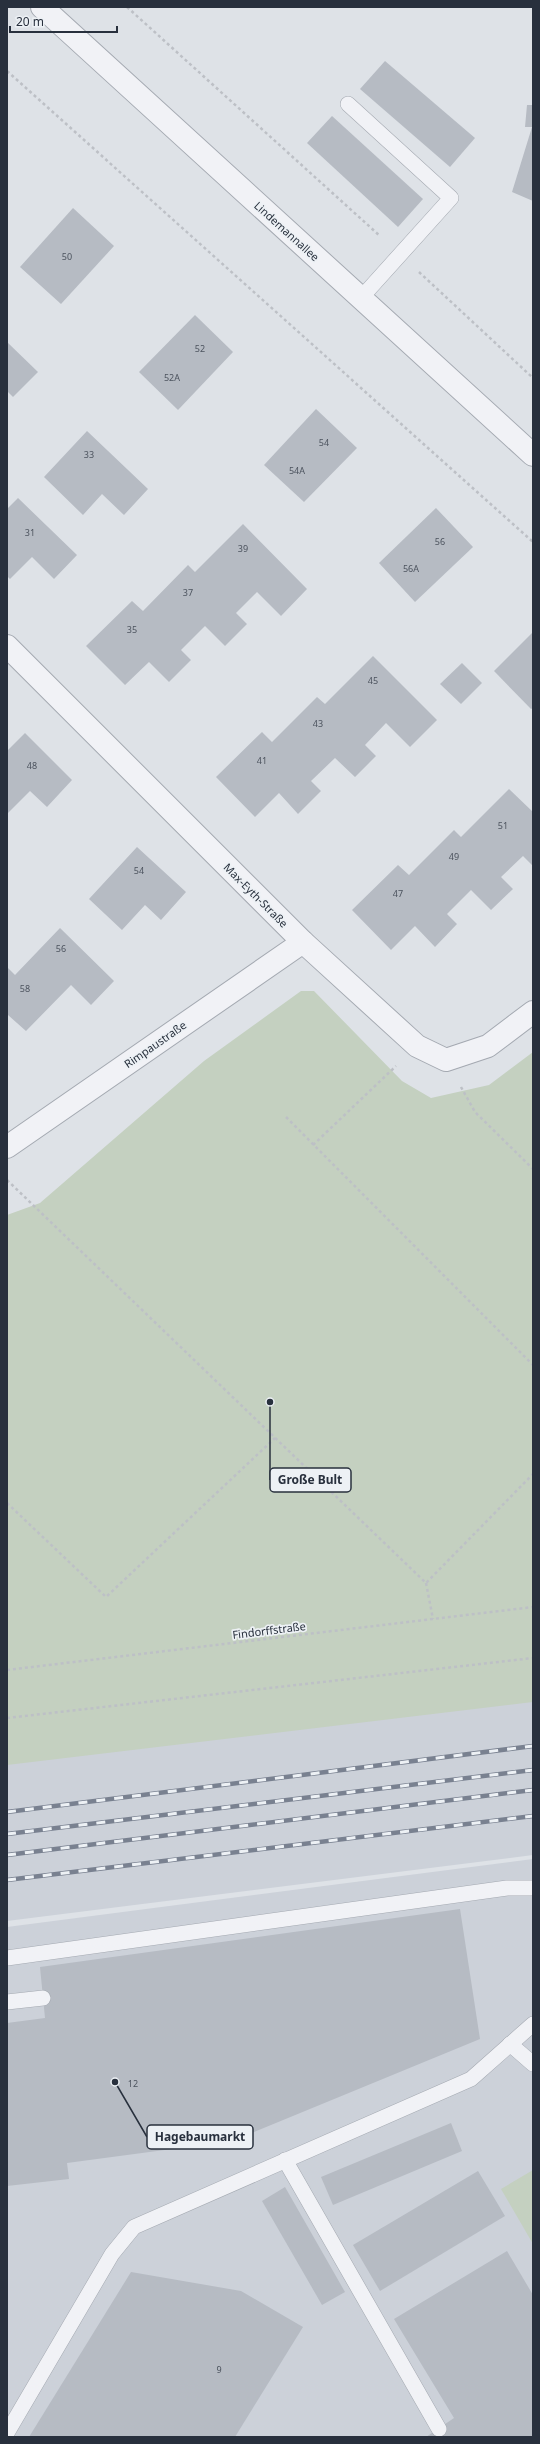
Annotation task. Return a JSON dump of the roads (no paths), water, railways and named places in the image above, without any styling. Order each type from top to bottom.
[{"type":"street","name":"Lindemannallee","points":[[42,7],[533,455]]},
{"type":"street","name":"Max-Eyth-Straße","points":[[7,646],[302,942],[417,1046],[446,1060],[488,1046],[533,1012]]},
{"type":"street","name":"Rimpaustraße","points":[[7,1147],[302,942]]},
{"type":"lane","points":[[348,104],[451,198],[361,298]]},
{"type":"lane","points":[[7,1958],[507,1888],[533,1888]]},
{"type":"lane","points":[[7,2002],[43,1998]]},
{"type":"lane","points":[[7,2433],[112,2254],[134,2227],[471,2079],[533,2024]]},
{"type":"lane","points":[[510,2044],[533,2064]]},
{"type":"lane","points":[[280,2162],[439,2429]]},
{"type":"railway","points":[[7,1812],[533,1746]]},
{"type":"railway","points":[[7,1834],[533,1770]]},
{"type":"railway","points":[[7,1855],[533,1790]]},
{"type":"railway","points":[[7,1880],[533,1816]]},
{"type":"place","name":"Große Bult","points":[[270,1402]]},
{"type":"place","name":"Hagebaumarkt","points":[[115,2082]]}]
